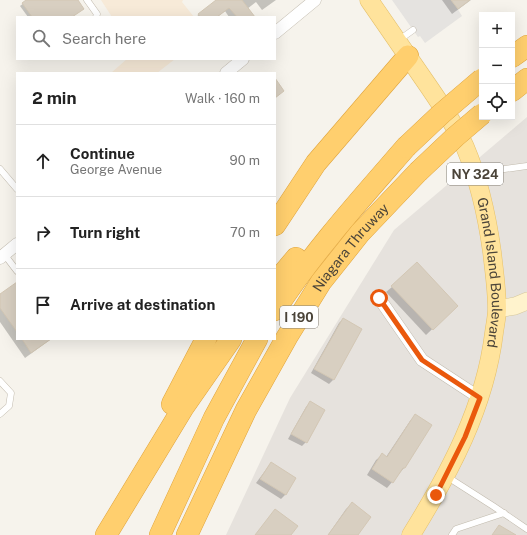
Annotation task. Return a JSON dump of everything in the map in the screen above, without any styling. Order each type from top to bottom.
[{"type":"highway","points":[[515,55],[527,46]]},
{"type":"highway","points":[[276,223],[316,163],[403,48]]},
{"type":"highway","points":[[515,89],[527,79]]},
{"type":"highway","name":"Niagara Thruway","points":[[276,309],[294,282],[331,236],[406,147],[441,114],[479,82]]},
{"type":"highway","points":[[515,94],[527,88]]},
{"type":"highway","name":"Niagara Thruway","points":[[187,535],[246,410],[287,337],[321,282],[360,233],[418,172],[454,137],[479,116]]},
{"type":"highway","points":[[276,282],[317,232],[363,182],[406,147]]},
{"type":"highway","points":[[116,517],[134,476],[205,340]]},
{"type":"highway","points":[[106,535],[142,478],[183,408],[230,340]]},
{"type":"highway","points":[[160,535],[214,418],[256,340]]},
{"type":"highway","points":[[192,535],[211,483]]},
{"type":"main road","name":"Grand Island Boulevard","points":[[369,0],[452,122],[465,146],[475,173],[490,240],[497,309],[488,368],[480,398],[465,437],[446,476],[411,535]]},
{"type":"main road","points":[[497,309],[515,306],[527,301]]},
{"type":"street","points":[[276,32],[315,0]]},
{"type":"street","points":[[227,72],[242,60]]},
{"type":"street","points":[[2,256],[16,245]]},
{"type":"street","points":[[379,298],[422,360],[480,398]]},
{"type":"lane","points":[[87,0],[97,14],[96,16]]},
{"type":"lane","points":[[403,48],[413,30]]},
{"type":"lane","points":[[475,173],[527,166]]},
{"type":"lane","points":[[0,169],[16,188]]},
{"type":"lane","points":[[2,256],[16,270]]},
{"type":"lane","points":[[0,382],[11,393],[9,406],[0,414]]},
{"type":"lane","points":[[446,476],[527,529]]},
{"type":"lane","points":[[452,535],[456,529],[504,514]]},
{"type":"shaded area","points":[[101,0],[183,0],[182,2],[193,16],[111,16]]},
{"type":"shaded area","points":[[392,0],[452,0],[462,16],[425,43],[420,36],[418,37]]},
{"type":"shaded area","points":[[126,60],[174,60],[158,72],[112,72]]},
{"type":"shaded area","points":[[527,117],[527,535],[226,535],[290,398],[394,230]]},
{"type":"building","points":[[26,0],[78,0],[84,9],[74,16],[31,16],[22,3]]},
{"type":"building","points":[[216,0],[242,0],[254,16],[236,16],[229,8],[218,16],[199,16],[198,14]]},
{"type":"building","points":[[451,0],[470,0],[458,9]]},
{"type":"building","points":[[276,79],[284,91],[276,97]]},
{"type":"building","points":[[417,262],[458,306],[433,330],[391,286]]},
{"type":"building","points":[[16,283],[16,331],[0,308],[0,294]]},
{"type":"building","points":[[343,318],[362,329],[334,380],[314,369]]},
{"type":"building","points":[[23,340],[50,340],[31,353]]},
{"type":"building","points":[[310,401],[325,410],[307,443],[291,434]]},
{"type":"building","points":[[415,414],[432,425],[405,468],[403,468],[393,483],[372,469],[382,453],[387,457]]},
{"type":"building","points":[[271,462],[296,478],[286,495],[260,479]]},
{"type":"building","points":[[352,502],[371,517],[358,535],[328,535]]},
{"type":"building","points":[[275,509],[298,526],[291,535],[255,535]]},
{"type":"building","points":[[499,525],[516,535],[492,535]]},
{"type":"route","points":[[379,298],[422,360],[480,398],[457,456],[436,495]]}]
